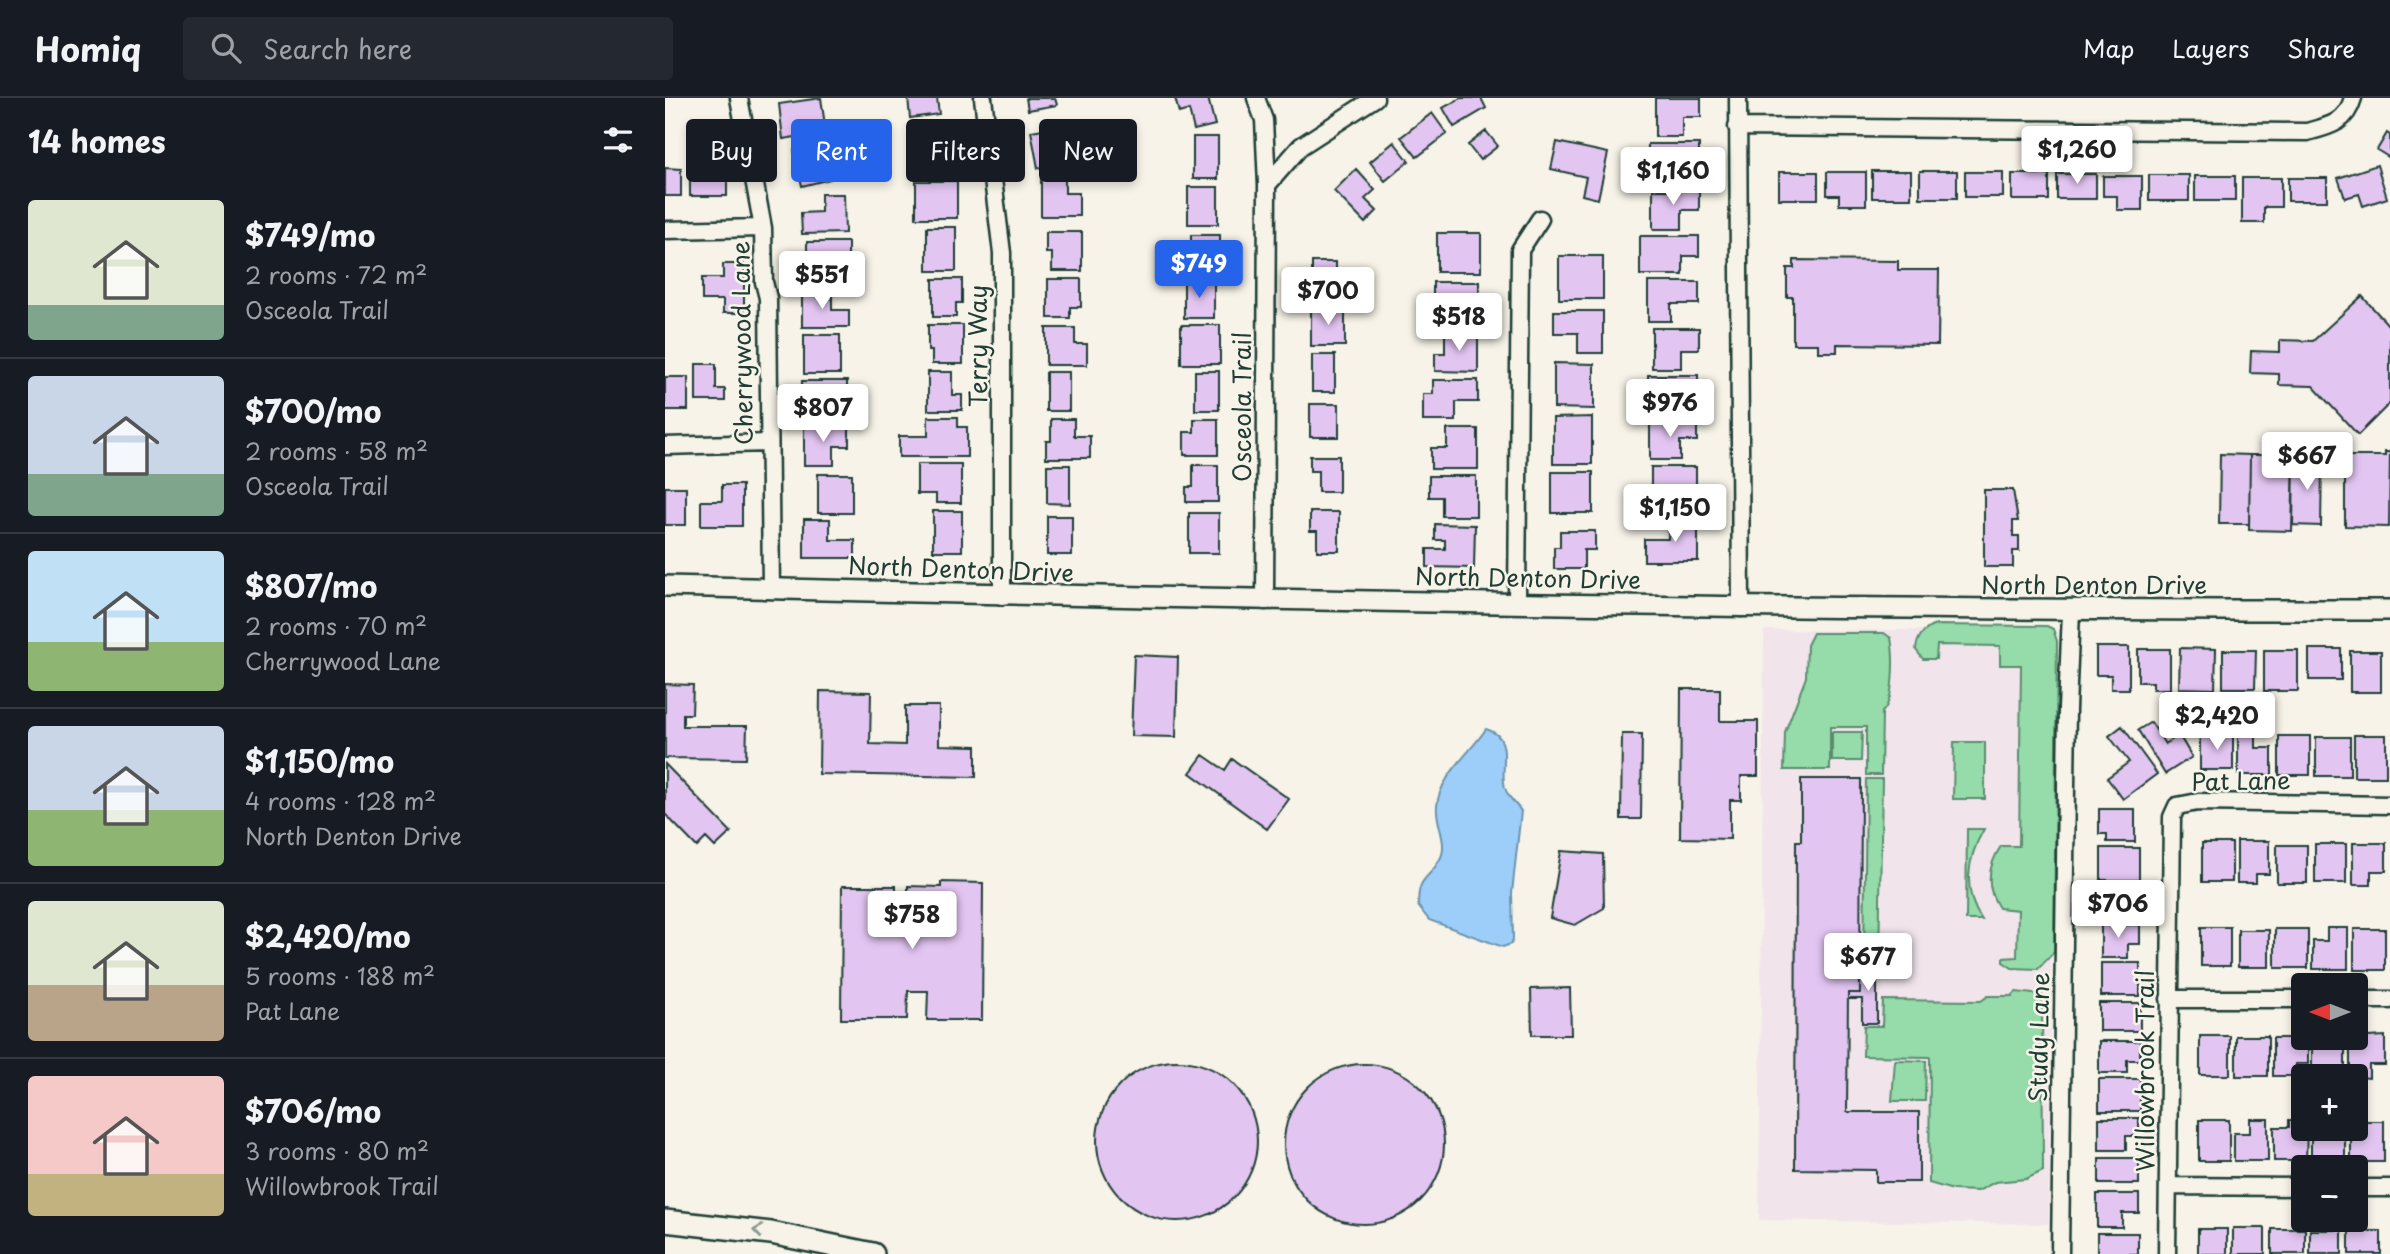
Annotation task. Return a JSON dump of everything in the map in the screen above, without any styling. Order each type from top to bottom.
[{"type":"main road","points":[[665,1221],[771,1233],[873,1254]]},
{"type":"street","name":"Cherrywood Lane","points":[[739,98],[762,228],[764,282],[768,298],[771,589]]},
{"type":"street","name":"Terry Way","points":[[983,98],[1002,253],[1002,596]]},
{"type":"street","name":"Osceola Trail","points":[[1256,98],[1264,120],[1267,185],[1265,601]]},
{"type":"street","points":[[1267,185],[1301,146],[1375,98]]},
{"type":"street","points":[[1738,98],[1741,608]]},
{"type":"street","points":[[1737,127],[2307,132],[2333,125],[2348,114],[2353,98]]},
{"type":"street","points":[[1517,602],[1520,250],[1540,219]]},
{"type":"street","points":[[665,230],[762,228]]},
{"type":"street","points":[[665,446],[768,443]]},
{"type":"street","name":"North Denton Drive","points":[[665,586],[1002,596],[1517,602],[1741,608],[2390,610]]},
{"type":"street","name":"Study Lane","points":[[2060,1254],[2067,709],[2071,611]]},
{"type":"street","name":"Pat Lane","points":[[2177,806],[2198,802],[2390,805]]},
{"type":"street","name":"Willowbrook Trail","points":[[2168,1254],[2172,817],[2177,806]]},
{"type":"street","points":[[2169,999],[2291,999]]},
{"type":"street","points":[[2368,999],[2390,1000]]},
{"type":"street","points":[[2169,1186],[2291,1187]]},
{"type":"street","points":[[2368,1188],[2390,1188]]},
{"type":"shaded area","points":[[1764,630],[2054,630],[2049,1224],[1759,1220]]},
{"type":"green space","points":[[1935,625],[2047,626],[2053,629],[2057,641],[2054,952],[2038,969],[2012,968],[2003,962],[2003,958],[2017,957],[2018,910],[1999,908],[1991,892],[1989,877],[2001,846],[2019,846],[2021,665],[2000,665],[2000,646],[1937,645],[1936,659],[1923,659],[1916,650],[1919,638]]},
{"type":"green space","points":[[1813,633],[1884,633],[1891,638],[1893,677],[1889,698],[1882,712],[1881,775],[1866,775],[1866,727],[1830,727],[1830,770],[1784,770],[1785,732],[1806,677],[1807,645]]},
{"type":"green space","points":[[1832,732],[1862,732],[1861,761],[1832,761]]},
{"type":"green space","points":[[1954,742],[1985,742],[1985,799],[1953,799]]},
{"type":"green space","points":[[1866,779],[1882,779],[1879,965],[1864,965]]},
{"type":"green space","points":[[1967,829],[1984,829],[1974,852],[1969,875],[1971,898],[1982,920],[1966,920]]},
{"type":"green space","points":[[2016,992],[2042,995],[2043,1171],[2026,1179],[1995,1182],[1978,1191],[1953,1190],[1929,1183],[1930,1057],[1863,1056],[1864,1026],[1882,1026],[1883,1000],[1981,1001],[1988,996],[2012,996]]},
{"type":"green space","points":[[1895,1060],[1926,1061],[1925,1101],[1892,1101]]},
{"type":"water","points":[[1486,729],[1495,733],[1503,746],[1505,788],[1521,811],[1512,893],[1513,940],[1511,944],[1503,947],[1429,920],[1418,906],[1422,883],[1436,866],[1442,853],[1437,813],[1439,795],[1449,775]]},
{"type":"building","points":[[821,98],[824,119],[791,119],[791,138],[783,139],[779,104]]},
{"type":"building","points":[[908,98],[937,98],[939,114],[910,118]]},
{"type":"building","points":[[1026,98],[1055,98],[1057,105],[1028,110]]},
{"type":"building","points":[[1175,98],[1208,98],[1215,125],[1194,130],[1189,110],[1179,113]]},
{"type":"building","points":[[1461,98],[1481,98],[1486,108],[1454,127],[1443,108]]},
{"type":"building","points":[[1655,98],[1701,98],[1701,117],[1682,117],[1682,137],[1655,137]]},
{"type":"building","points":[[1432,113],[1447,134],[1417,157],[1401,137]]},
{"type":"building","points":[[1039,130],[1039,168],[1038,168],[1031,131]]},
{"type":"building","points":[[1486,131],[1498,146],[1480,160],[1468,145]]},
{"type":"building","points":[[2387,133],[2390,135],[2390,158],[2377,150]]},
{"type":"building","points":[[1193,137],[1218,137],[1218,179],[1193,179]]},
{"type":"building","points":[[1394,142],[1409,161],[1385,181],[1370,162]]},
{"type":"building","points":[[1557,142],[1608,153],[1598,199],[1582,195],[1586,177],[1551,169]]},
{"type":"building","points":[[1648,144],[1699,144],[1699,165],[1673,165],[1673,183],[1648,183]]},
{"type":"building","points":[[2377,165],[2387,198],[2363,206],[2359,194],[2345,198],[2338,178]]},
{"type":"building","points":[[665,168],[681,169],[681,196],[665,196]]},
{"type":"building","points":[[1356,169],[1375,190],[1365,199],[1377,211],[1365,223],[1334,191]]},
{"type":"building","points":[[1872,171],[1911,171],[1911,198],[1872,198]]},
{"type":"building","points":[[1920,171],[1957,171],[1957,198],[1920,198]]},
{"type":"building","points":[[1779,172],[1818,172],[1818,199],[1779,199]]},
{"type":"building","points":[[1827,172],[1866,172],[1866,205],[1839,205],[1839,195],[1827,195]]},
{"type":"building","points":[[1965,172],[2003,172],[2003,197],[1965,197]]},
{"type":"building","points":[[2012,174],[2049,174],[2049,200],[2012,200]]},
{"type":"building","points":[[2057,174],[2096,174],[2096,199],[2057,199]]},
{"type":"building","points":[[2149,175],[2189,175],[2189,201],[2149,201]]},
{"type":"building","points":[[2103,176],[2142,176],[2142,210],[2117,210],[2117,196],[2103,196]]},
{"type":"building","points":[[2195,176],[2235,176],[2235,201],[2195,201]]},
{"type":"building","points":[[2242,178],[2281,178],[2281,207],[2264,207],[2264,223],[2242,223]]},
{"type":"building","points":[[2288,178],[2327,178],[2327,201],[2288,201]]},
{"type":"building","points":[[690,182],[727,182],[727,196],[690,196]]},
{"type":"building","points":[[801,182],[818,182],[802,186]]},
{"type":"building","points":[[916,182],[957,182],[957,218],[916,218]]},
{"type":"building","points":[[1041,182],[1065,182],[1065,193],[1079,193],[1079,216],[1041,216]]},
{"type":"building","points":[[1188,187],[1218,187],[1218,224],[1188,224]]},
{"type":"building","points":[[1653,190],[1699,190],[1699,210],[1682,210],[1682,229],[1653,229]]},
{"type":"building","points":[[821,194],[844,194],[845,233],[802,234],[801,213],[821,212]]},
{"type":"building","points":[[927,227],[956,227],[956,271],[927,271]]},
{"type":"building","points":[[1046,232],[1082,232],[1082,271],[1052,271],[1052,253],[1046,253]]},
{"type":"building","points":[[1437,233],[1481,233],[1481,272],[1437,272]]},
{"type":"building","points":[[1191,235],[1220,235],[1220,271],[1191,271]]},
{"type":"building","points":[[1640,236],[1699,236],[1699,256],[1683,256],[1683,275],[1640,275]]},
{"type":"building","points":[[807,242],[848,242],[848,261],[832,261],[832,282],[807,282]]},
{"type":"building","points":[[1559,256],[1603,256],[1603,299],[1559,299]]},
{"type":"building","points":[[1794,260],[1898,261],[1898,270],[1939,270],[1938,345],[1837,344],[1837,352],[1818,352],[1818,344],[1793,344],[1793,297],[1787,297],[1787,268],[1794,268]]},
{"type":"building","points":[[1312,262],[1336,262],[1336,275],[1343,275],[1343,300],[1312,300]]},
{"type":"building","points":[[723,264],[744,264],[744,313],[723,313],[723,300],[702,300],[702,278],[723,278]]},
{"type":"building","points":[[933,279],[962,279],[962,303],[956,303],[956,317],[933,317]]},
{"type":"building","points":[[1048,279],[1081,279],[1081,307],[1070,307],[1070,318],[1048,318]]},
{"type":"building","points":[[1184,281],[1214,281],[1214,318],[1184,318]]},
{"type":"building","points":[[1433,282],[1479,282],[1479,324],[1433,324]]},
{"type":"building","points":[[1648,282],[1699,282],[1699,304],[1671,304],[1671,321],[1648,321]]},
{"type":"building","points":[[802,290],[832,290],[832,310],[849,310],[849,327],[802,327]]},
{"type":"building","points":[[2362,296],[2390,327],[2390,403],[2358,435],[2313,386],[2279,385],[2279,374],[2250,373],[2251,351],[2280,352],[2280,340],[2313,341]]},
{"type":"building","points":[[1311,308],[1345,308],[1345,346],[1311,346]]},
{"type":"building","points":[[1554,311],[1603,311],[1603,353],[1578,353],[1578,333],[1554,333]]},
{"type":"building","points":[[928,325],[963,325],[963,364],[932,364],[932,351],[928,351]]},
{"type":"building","points":[[1181,325],[1220,325],[1220,364],[1181,364]]},
{"type":"building","points":[[1046,328],[1075,328],[1075,344],[1087,344],[1087,365],[1046,365]]},
{"type":"building","points":[[1652,328],[1699,328],[1699,349],[1681,349],[1681,368],[1652,368]]},
{"type":"building","points":[[1445,332],[1478,332],[1478,372],[1435,371],[1435,353],[1445,353]]},
{"type":"building","points":[[804,335],[840,335],[840,374],[804,374]]},
{"type":"building","points":[[1312,355],[1335,355],[1335,392],[1312,392]]},
{"type":"building","points":[[1554,363],[1594,364],[1594,409],[1554,408]]},
{"type":"building","points":[[696,364],[716,364],[716,389],[725,389],[725,401],[696,401]]},
{"type":"building","points":[[1195,371],[1219,371],[1219,410],[1195,410]]},
{"type":"building","points":[[928,372],[952,372],[952,395],[962,395],[962,410],[928,410]]},
{"type":"building","points":[[1046,372],[1069,372],[1069,411],[1046,411]]},
{"type":"building","points":[[1648,375],[1698,375],[1698,396],[1671,396],[1671,415],[1648,414]]},
{"type":"building","points":[[665,377],[688,377],[688,410],[665,410]]},
{"type":"building","points":[[1433,380],[1478,380],[1478,402],[1456,402],[1456,421],[1423,421],[1423,394],[1433,394]]},
{"type":"building","points":[[802,381],[847,381],[847,411],[823,411],[823,401],[802,401]]},
{"type":"building","points":[[1310,404],[1339,404],[1339,437],[1310,437]]},
{"type":"building","points":[[928,417],[958,417],[958,427],[967,427],[967,457],[899,457],[899,436],[928,436]]},
{"type":"building","points":[[1592,417],[1592,464],[1553,464],[1553,418]]},
{"type":"building","points":[[1051,419],[1074,419],[1074,436],[1090,436],[1090,458],[1046,458],[1046,441],[1051,441]]},
{"type":"building","points":[[1194,419],[1218,419],[1218,455],[1184,455],[1184,432],[1194,432]]},
{"type":"building","points":[[1650,422],[1697,422],[1697,441],[1680,441],[1680,460],[1650,460]]},
{"type":"building","points":[[804,427],[849,427],[849,446],[834,446],[834,465],[804,465]]},
{"type":"building","points":[[1447,429],[1478,429],[1478,469],[1431,469],[1431,448],[1447,448]]},
{"type":"building","points":[[2385,452],[2390,452],[2389,527],[2345,526],[2345,456],[2385,456]]},
{"type":"building","points":[[2220,454],[2250,455],[2249,524],[2219,524]]},
{"type":"building","points":[[2250,455],[2294,455],[2292,531],[2249,530]]},
{"type":"building","points":[[1310,456],[1339,456],[1339,492],[1318,492],[1318,471],[1310,471]]},
{"type":"building","points":[[2294,459],[2322,460],[2321,526],[2293,525]]},
{"type":"building","points":[[917,464],[961,464],[961,503],[936,503],[936,494],[917,494]]},
{"type":"building","points":[[1047,465],[1070,465],[1070,504],[1047,503]]},
{"type":"building","points":[[1193,465],[1218,465],[1218,502],[1186,502],[1186,487],[1193,487]]},
{"type":"building","points":[[1651,467],[1696,467],[1696,488],[1678,488],[1678,506],[1651,506]]},
{"type":"building","points":[[1552,472],[1593,472],[1593,513],[1552,513]]},
{"type":"building","points":[[818,474],[852,474],[852,513],[818,513]]},
{"type":"building","points":[[1429,476],[1476,476],[1476,516],[1442,516],[1442,497],[1429,497]]},
{"type":"building","points":[[722,485],[742,485],[742,526],[701,526],[701,501],[722,501]]},
{"type":"building","points":[[665,487],[686,487],[686,525],[665,525]]},
{"type":"building","points":[[1984,490],[2013,490],[2018,521],[2013,521],[2013,536],[2019,536],[2019,551],[2013,551],[2013,567],[1984,567]]},
{"type":"building","points":[[933,511],[962,511],[962,551],[933,551]]},
{"type":"building","points":[[1310,512],[1339,512],[1339,551],[1317,551],[1317,531],[1310,531]]},
{"type":"building","points":[[1189,513],[1219,513],[1219,553],[1189,553]]},
{"type":"building","points":[[1047,516],[1072,516],[1072,555],[1047,555]]},
{"type":"building","points":[[804,519],[830,519],[830,540],[855,540],[855,558],[804,558]]},
{"type":"building","points":[[1668,521],[1698,521],[1698,561],[1644,561],[1644,539],[1668,539]]},
{"type":"building","points":[[1435,524],[1475,525],[1474,568],[1427,567],[1427,549],[1445,549],[1445,540],[1435,540]]},
{"type":"building","points":[[1560,531],[1595,531],[1595,550],[1584,550],[1584,569],[1554,569],[1554,547],[1560,547]]},
{"type":"building","points":[[2096,647],[2129,647],[2129,689],[2111,689],[2111,675],[2096,675]]},
{"type":"building","points":[[2180,648],[2216,649],[2215,689],[2179,688]]},
{"type":"building","points":[[2138,649],[2170,649],[2170,689],[2153,689],[2153,682],[2138,682]]},
{"type":"building","points":[[2309,649],[2341,649],[2341,680],[2309,680]]},
{"type":"building","points":[[2223,650],[2256,650],[2255,688],[2223,688]]},
{"type":"building","points":[[2264,650],[2298,650],[2298,691],[2264,691]]},
{"type":"building","points":[[2350,651],[2381,651],[2381,692],[2350,692]]},
{"type":"building","points":[[1134,655],[1178,657],[1176,737],[1131,736]]},
{"type":"building","points":[[665,684],[693,685],[692,714],[683,714],[683,726],[747,726],[746,759],[665,758]]},
{"type":"building","points":[[1681,689],[1720,689],[1720,721],[1758,721],[1758,776],[1741,776],[1741,800],[1730,800],[1730,839],[1680,838]]},
{"type":"building","points":[[820,691],[871,692],[870,744],[905,745],[905,706],[939,706],[939,745],[976,746],[976,777],[819,774]]},
{"type":"building","points":[[2151,722],[2165,744],[2179,735],[2192,757],[2165,774],[2138,730]]},
{"type":"building","points":[[2122,726],[2157,774],[2123,799],[2107,778],[2129,762],[2109,736]]},
{"type":"building","points":[[2200,733],[2233,733],[2233,770],[2200,770]]},
{"type":"building","points":[[1622,734],[1642,734],[1641,819],[1621,819]]},
{"type":"building","points":[[2238,734],[2256,734],[2256,748],[2272,748],[2272,775],[2238,775]]},
{"type":"building","points":[[2354,735],[2386,735],[2386,777],[2354,777]]},
{"type":"building","points":[[2279,736],[2310,736],[2310,775],[2279,775]]},
{"type":"building","points":[[2316,737],[2350,737],[2350,776],[2316,776]]},
{"type":"building","points":[[1203,755],[1225,770],[1232,759],[1289,799],[1267,829],[1190,773]]},
{"type":"building","points":[[665,764],[731,832],[715,847],[706,838],[697,847],[665,814]]},
{"type":"building","points":[[1801,779],[1861,779],[1860,993],[1848,993],[1847,1112],[1919,1112],[1919,1182],[1876,1182],[1876,1170],[1795,1169],[1796,841],[1801,841]]},
{"type":"building","points":[[2099,809],[2135,809],[2135,842],[2107,842],[2107,834],[2099,834]]},
{"type":"building","points":[[2237,841],[2269,841],[2269,874],[2256,874],[2256,883],[2237,883]]},
{"type":"building","points":[[2202,843],[2232,843],[2232,882],[2202,882]]},
{"type":"building","points":[[2353,843],[2386,843],[2386,871],[2371,871],[2371,885],[2353,885]]},
{"type":"building","points":[[2315,844],[2346,844],[2346,883],[2315,883]]},
{"type":"building","points":[[2277,845],[2307,845],[2307,883],[2277,883]]},
{"type":"building","points":[[2101,848],[2139,848],[2139,880],[2101,880]]},
{"type":"building","points":[[1561,851],[1603,854],[1604,908],[1575,925],[1550,918]]},
{"type":"building","points":[[941,882],[983,883],[982,1020],[927,1020],[928,991],[908,991],[907,1019],[841,1019],[842,886],[896,886],[896,909],[908,909],[908,886],[941,887]]},
{"type":"building","points":[[2101,887],[2140,887],[2140,916],[2101,916]]},
{"type":"building","points":[[2101,925],[2140,925],[2140,944],[2128,944],[2128,958],[2101,958]]},
{"type":"building","points":[[2201,927],[2230,927],[2230,966],[2201,966]]},
{"type":"building","points":[[2327,928],[2348,928],[2348,969],[2313,969],[2313,941],[2327,941]]},
{"type":"building","points":[[2275,929],[2308,929],[2308,968],[2275,968]]},
{"type":"building","points":[[2354,929],[2385,929],[2385,970],[2354,970]]},
{"type":"building","points":[[2238,930],[2269,930],[2269,967],[2238,967]]},
{"type":"building","points":[[2101,963],[2140,963],[2140,996],[2101,996]]},
{"type":"building","points":[[1860,965],[1877,965],[1877,1023],[1862,1023],[1862,999],[1848,999],[1848,993],[1860,993]]},
{"type":"building","points":[[1570,988],[1571,1035],[1532,1035],[1531,989]]},
{"type":"building","points":[[2099,1003],[2140,1003],[2140,1031],[2099,1031]]},
{"type":"building","points":[[2200,1036],[2230,1036],[2230,1075],[2200,1075]]},
{"type":"building","points":[[2236,1036],[2268,1036],[2268,1076],[2236,1076]]},
{"type":"building","points":[[2385,1036],[2385,1065],[2369,1065],[2369,1078],[2368,1064],[2350,1064],[2350,1050],[2368,1050],[2368,1037]]},
{"type":"building","points":[[2273,1038],[2291,1038],[2291,1050],[2308,1050],[2308,1064],[2291,1064],[2291,1076],[2273,1076]]},
{"type":"building","points":[[2099,1041],[2140,1041],[2140,1060],[2127,1060],[2127,1073],[2099,1073]]},
{"type":"building","points":[[2312,1050],[2345,1050],[2345,1064],[2312,1064]]},
{"type":"building","points":[[1177,1061],[1207,1067],[1233,1085],[1251,1111],[1257,1141],[1251,1171],[1233,1197],[1207,1215],[1177,1221],[1147,1215],[1121,1197],[1103,1171],[1097,1141],[1103,1111],[1121,1085],[1147,1067]]},
{"type":"building","points":[[1364,1064],[1394,1070],[1420,1088],[1438,1114],[1444,1144],[1438,1174],[1420,1200],[1394,1218],[1364,1224],[1334,1218],[1308,1200],[1290,1174],[1284,1144],[1290,1114],[1308,1088],[1334,1070]]},
{"type":"building","points":[[2099,1079],[2140,1079],[2140,1111],[2099,1111]]},
{"type":"building","points":[[2099,1118],[2139,1118],[2139,1136],[2126,1136],[2126,1150],[2099,1150]]},
{"type":"building","points":[[2250,1119],[2268,1119],[2268,1161],[2234,1161],[2234,1133],[2250,1133]]},
{"type":"building","points":[[2199,1120],[2229,1120],[2229,1161],[2199,1161]]},
{"type":"building","points":[[2291,1120],[2291,1141],[2307,1141],[2306,1155],[2291,1155],[2291,1161],[2274,1161],[2274,1127],[2289,1127]]},
{"type":"building","points":[[2368,1121],[2384,1121],[2384,1162],[2368,1162],[2368,1155],[2351,1155],[2351,1141],[2368,1141]]},
{"type":"building","points":[[2311,1141],[2345,1141],[2345,1155],[2311,1155]]},
{"type":"building","points":[[2099,1158],[2139,1158],[2139,1184],[2099,1184]]},
{"type":"building","points":[[2097,1194],[2139,1194],[2139,1213],[2122,1213],[2122,1227],[2097,1227]]},
{"type":"building","points":[[2233,1228],[2265,1228],[2265,1254],[2233,1254]]},
{"type":"building","points":[[2198,1229],[2227,1229],[2227,1254],[2198,1254]]},
{"type":"building","points":[[2272,1229],[2305,1232],[2305,1254],[2272,1254]]},
{"type":"building","points":[[2381,1231],[2381,1254],[2349,1254],[2349,1232]]},
{"type":"building","points":[[2310,1232],[2342,1232],[2342,1254],[2310,1254]]},
{"type":"building","points":[[2097,1233],[2138,1233],[2138,1254],[2097,1254]]}]
